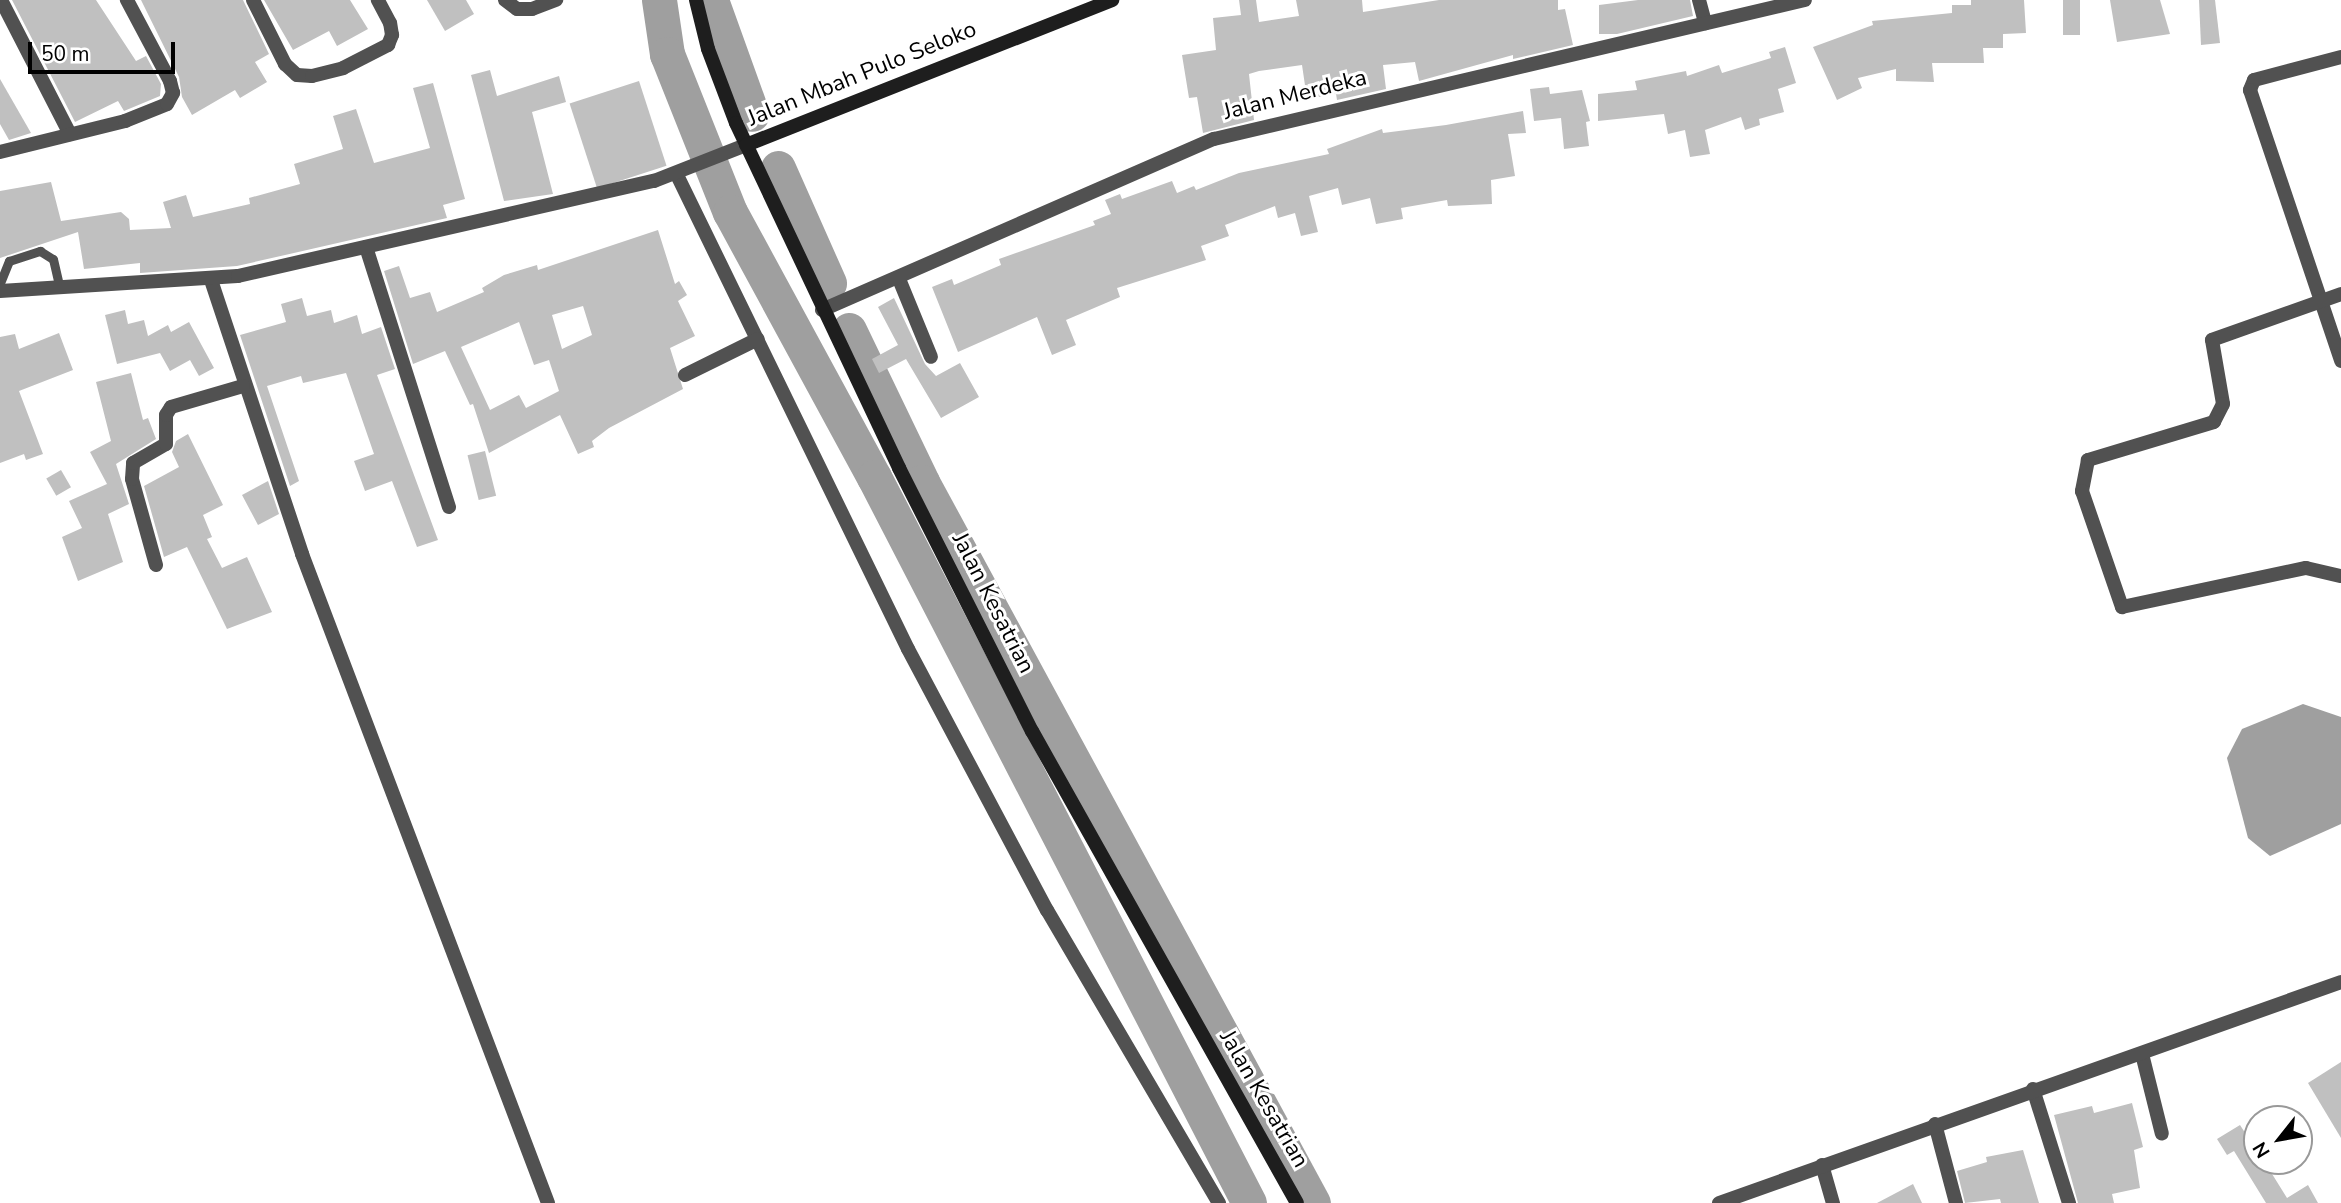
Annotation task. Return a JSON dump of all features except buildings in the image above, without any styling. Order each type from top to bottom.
[{"type":"street","points":[[1,0],[70,134]]},
{"type":"street","points":[[0,152],[158,110],[173,93],[127,0]]},
{"type":"street","points":[[253,0],[285,64],[297,75],[312,76],[343,68],[388,45],[392,35],[390,23],[378,0]]},
{"type":"street","points":[[505,0],[517,9],[532,9],[556,0]]},
{"type":"street","name":"Jalan Kesatrian","points":[[696,0],[721,88],[752,141],[834,304],[1032,731],[1297,1203]]},
{"type":"street","name":"Jalan Mbah Pulo Seloko","points":[[752,141],[1112,0]]},
{"type":"street","points":[[1699,0],[1705,23]]},
{"type":"street","name":"Jalan Merdeka","points":[[834,304],[899,279],[1214,139],[1805,0]]},
{"type":"street","points":[[2341,57],[2254,80],[2250,90],[2341,361]]},
{"type":"street","points":[[0,291],[59,285],[211,280],[677,175],[752,141]]},
{"type":"street","points":[[677,175],[755,341],[908,649],[1034,885],[1219,1203]]},
{"type":"street","points":[[366,247],[449,508]]},
{"type":"street","points":[[899,279],[931,356]]},
{"type":"street","points":[[211,280],[243,386],[548,1203]]},
{"type":"street","points":[[2341,294],[2212,340],[2223,404],[2214,422],[2088,460],[2082,491],[2122,607],[2306,568],[2341,576]]},
{"type":"street","points":[[685,375],[755,341]]},
{"type":"street","points":[[156,565],[132,480],[133,463],[166,444],[166,415],[171,407],[243,386]]},
{"type":"street","points":[[1719,1203],[2033,1089],[2143,1054],[2341,982]]},
{"type":"street","points":[[2143,1054],[2162,1134]]},
{"type":"street","points":[[2033,1089],[2069,1203]]},
{"type":"street","points":[[1935,1124],[1956,1203]]},
{"type":"street","points":[[1822,1165],[1833,1203]]},
{"type":"lane","points":[[0,283],[9,261],[40,251],[53,259],[59,285]]},
{"type":"shaded area","points":[[2303,704],[2341,717],[2341,824],[2270,856],[2248,838],[2227,758],[2242,729]]},
{"type":"waterway","points":[[659,0],[667,54],[730,212],[874,477],[1249,1203]]},
{"type":"waterway","points":[[711,0],[752,114]]},
{"type":"waterway","points":[[778,168],[829,283]]},
{"type":"waterway","points":[[849,330],[922,482],[1313,1203]]}]
